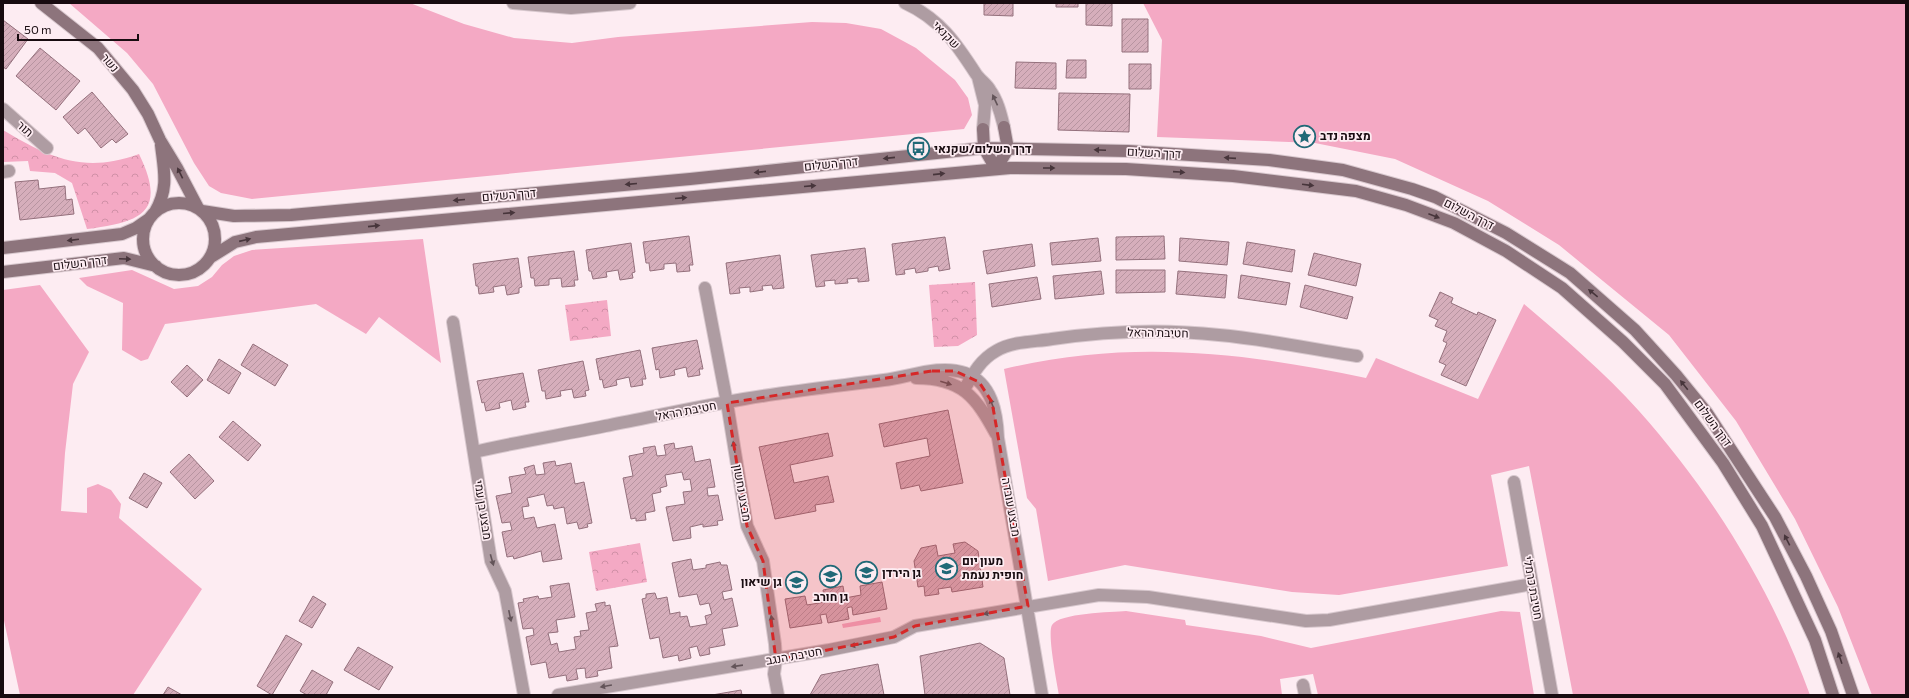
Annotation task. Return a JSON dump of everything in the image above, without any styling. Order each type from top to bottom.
[{"type":"street","name":"נשר","points":[[41,3],[98,48],[133,90],[148,114],[160,140],[178,168],[200,209]]},
{"type":"street","points":[[513,3],[570,8],[630,3]]},
{"type":"street","name":"שקנאי","points":[[905,3],[915,7],[939,25],[959,45],[978,76],[990,89],[998,107],[1008,149]]},
{"type":"street","name":"שקנאי","points":[[978,76],[985,105],[983,129],[984,148]]},
{"type":"street","name":"תור","points":[[3,109],[47,148]]},
{"type":"street","name":"נשר","points":[[153,215],[162,200],[165,188],[160,140]]},
{"type":"street","points":[[984,148],[996,169],[1008,149]]},
{"type":"street","name":"דרך השלום","points":[[200,209],[234,216],[291,215],[682,180],[984,148],[1128,151],[1261,159],[1343,170],[1412,189],[1435,197],[1506,233],[1570,273],[1635,330],[1676,375],[1707,413],[1775,517],[1806,576],[1831,631],[1853,695]]},
{"type":"street","name":"דרך השלום","points":[[211,257],[235,242],[256,237],[996,169],[1126,169],[1233,176],[1356,191],[1406,205],[1454,223],[1506,251],[1562,288],[1623,342],[1665,384],[1723,463],[1762,526],[1815,640],[1833,695]]},
{"type":"street","points":[[176,203],[187,203],[200,209],[213,224],[215,246],[211,257],[199,269],[184,275],[167,272],[156,266],[146,253],[144,243],[144,231],[153,215],[165,206],[176,203]]},
{"type":"street","name":"דרך השלום","points":[[3,248],[122,234],[136,228],[153,215]]},
{"type":"street","name":"דרך השלום","points":[[3,272],[124,258],[156,266]]},
{"type":"street","name":"מבצע נחשון","points":[[705,288],[727,403],[747,526],[763,561],[775,644],[776,660],[774,674],[778,695]]},
{"type":"street","name":"מבצע בן עמי","points":[[453,322],[491,561],[505,591],[524,695]]},
{"type":"street","name":"חטיבת הראל","points":[[898,378],[938,380],[964,390],[972,376],[985,359],[997,350],[1011,345],[1112,333],[1155,332],[1218,335],[1290,344],[1357,356]]},
{"type":"street","name":"חטיבת הראל","points":[[474,452],[727,403],[898,378],[932,371],[944,370],[964,372],[972,376]]},
{"type":"street","name":"מבצע עובדה","points":[[972,376],[984,388],[992,402],[997,418],[998,438],[1028,606],[1042,695]]},
{"type":"street","name":"מבצע עובדה","points":[[964,390],[979,405],[998,438]]},
{"type":"street","name":"חטיבת כרמלי","points":[[1514,482],[1552,695]]},
{"type":"street","name":"חטיבת הנגב","points":[[558,695],[645,679],[776,660],[894,637],[915,626],[1099,595],[1148,597],[1300,620],[1329,620],[1532,584]]},
{"type":"highlighted area","points":[[932,371],[955,371],[979,382],[992,402],[1028,606],[915,626],[894,637],[776,660],[763,561],[747,526],[727,403]]},
{"type":"green space","points":[[69,3],[410,3],[464,24],[514,38],[572,43],[618,37],[812,22],[846,23],[881,29],[916,48],[955,80],[968,98],[972,115],[964,129],[252,199],[221,193],[209,186],[194,163],[153,84],[127,53]]},
{"type":"green space","points":[[1143,3],[1906,3],[1906,693],[1903,695],[1872,695],[1838,607],[1795,519],[1736,421],[1669,335],[1559,245],[1488,201],[1395,159],[1315,143],[1157,137],[1162,40]]},
{"type":"green space","points":[[3,130],[52,155],[84,163],[101,163],[119,160],[139,154],[147,174],[151,190],[149,202],[144,211],[134,218],[122,223],[87,229],[72,183],[55,173],[30,171],[28,161],[3,162]]},
{"type":"green space","points":[[423,239],[441,363],[379,317],[366,334],[316,304],[165,324],[148,359],[141,361],[122,350],[123,303],[87,286],[79,278],[132,270],[174,289],[198,286],[212,277],[222,265],[234,256],[252,250]]},
{"type":"green space","points":[[975,282],[977,335],[958,346],[934,347],[929,285]]},
{"type":"green space","points":[[40,285],[89,352],[73,384],[65,453],[61,511],[87,513],[87,488],[98,484],[111,490],[121,504],[119,518],[202,589],[133,695],[20,695],[3,616],[3,290]]},
{"type":"green space","points":[[607,300],[611,336],[570,341],[565,305]]},
{"type":"green space","points":[[1524,304],[1583,356],[1626,397],[1666,443],[1692,476],[1716,510],[1759,581],[1795,656],[1810,695],[1573,695],[1529,466],[1491,475],[1508,566],[1339,595],[1292,592],[1125,565],[1048,581],[1036,509],[1027,498],[1004,369],[1050,360],[1096,354],[1185,352],[1275,361],[1366,378],[1376,358],[1478,399]]},
{"type":"green space","points":[[640,543],[647,582],[596,591],[589,552]]},
{"type":"green space","points":[[1126,611],[1185,620],[1186,625],[1261,636],[1311,648],[1501,611],[1520,612],[1534,695],[1318,695],[1313,674],[1280,679],[1282,695],[1059,695],[1051,648],[1052,625],[1057,621],[1075,616]]},
{"type":"green space","points":[[880,617],[881,622],[843,628],[842,624]]},
{"type":"building","points":[[984,3],[1013,3],[1013,16],[984,15]]},
{"type":"building","points":[[1056,3],[1078,3],[1078,7],[1056,7]]},
{"type":"building","points":[[1086,3],[1112,3],[1112,26],[1086,25]]},
{"type":"building","points":[[1122,19],[1148,19],[1148,52],[1122,52]]},
{"type":"building","points":[[3,20],[28,39],[6,69],[3,67]]},
{"type":"building","points":[[40,48],[80,81],[56,110],[16,76]]},
{"type":"building","points":[[1067,60],[1086,60],[1086,78],[1066,78]]},
{"type":"building","points":[[1016,62],[1056,63],[1056,89],[1015,88]]},
{"type":"building","points":[[1129,64],[1151,64],[1151,89],[1129,89]]},
{"type":"building","points":[[92,92],[128,134],[116,143],[112,139],[101,148],[85,128],[78,134],[63,117]]},
{"type":"building","points":[[1059,93],[1130,94],[1129,132],[1058,130]]},
{"type":"building","points":[[38,180],[39,189],[65,186],[66,200],[72,199],[74,214],[20,220],[15,182]]},
{"type":"building","points":[[689,236],[693,265],[689,265],[690,271],[677,272],[676,263],[664,264],[664,269],[650,271],[649,263],[646,263],[643,242]]},
{"type":"building","points":[[1164,236],[1165,259],[1116,260],[1116,237]]},
{"type":"building","points":[[945,237],[950,269],[939,271],[938,266],[928,268],[928,271],[916,273],[915,268],[904,270],[905,274],[896,275],[892,244]]},
{"type":"building","points":[[1098,238],[1101,261],[1052,265],[1050,243]]},
{"type":"building","points":[[1180,238],[1229,242],[1227,265],[1179,261]]},
{"type":"building","points":[[1247,242],[1295,250],[1292,272],[1243,264]]},
{"type":"building","points":[[631,243],[635,272],[632,273],[633,278],[620,280],[618,270],[606,272],[607,277],[593,279],[591,271],[589,271],[586,250]]},
{"type":"building","points":[[1032,244],[1035,266],[987,274],[983,251]]},
{"type":"building","points":[[865,248],[869,281],[858,282],[858,278],[847,279],[848,283],[835,284],[835,280],[824,281],[825,286],[816,287],[811,255]]},
{"type":"building","points":[[574,251],[578,280],[574,280],[575,286],[562,287],[561,278],[549,279],[549,285],[535,286],[534,278],[531,278],[528,257]]},
{"type":"building","points":[[1314,253],[1361,264],[1356,286],[1308,275]]},
{"type":"building","points":[[780,255],[784,288],[773,289],[772,285],[762,286],[763,290],[750,292],[750,287],[739,288],[740,293],[730,294],[726,263]]},
{"type":"building","points":[[518,258],[522,287],[519,288],[519,293],[507,295],[505,285],[493,287],[494,292],[479,294],[478,286],[476,286],[473,264]]},
{"type":"building","points":[[1116,270],[1165,270],[1165,292],[1116,293]]},
{"type":"building","points":[[1101,271],[1104,294],[1055,299],[1053,276]]},
{"type":"building","points":[[1178,271],[1227,275],[1225,298],[1176,294]]},
{"type":"building","points":[[1241,275],[1290,283],[1286,305],[1238,298]]},
{"type":"building","points":[[1037,277],[1041,299],[992,307],[989,284]]},
{"type":"building","points":[[1305,285],[1353,297],[1347,319],[1300,307]]},
{"type":"building","points":[[1440,292],[1453,298],[1451,303],[1477,315],[1478,312],[1496,320],[1466,386],[1441,375],[1446,365],[1439,362],[1447,343],[1443,341],[1447,331],[1435,326],[1438,320],[1429,316]]},
{"type":"building","points":[[697,340],[703,369],[699,369],[700,375],[688,377],[686,367],[674,370],[675,375],[660,378],[659,369],[656,370],[652,348]]},
{"type":"building","points":[[253,344],[288,365],[275,386],[241,365]]},
{"type":"building","points":[[640,350],[646,379],[642,379],[643,385],[631,387],[629,377],[616,380],[617,385],[604,388],[602,379],[600,380],[596,359]]},
{"type":"building","points":[[219,359],[241,373],[229,394],[207,380]]},
{"type":"building","points":[[583,361],[589,390],[585,391],[586,396],[574,398],[572,389],[560,391],[561,396],[546,399],[545,391],[542,391],[538,370]]},
{"type":"building","points":[[187,365],[203,380],[187,397],[171,382]]},
{"type":"building","points":[[523,373],[529,402],[525,402],[526,407],[513,410],[511,400],[499,403],[500,408],[486,411],[484,402],[482,403],[477,381]]},
{"type":"building","points":[[948,410],[963,483],[921,491],[919,485],[901,489],[896,463],[930,456],[927,438],[884,447],[879,424]]},
{"type":"building","points":[[233,421],[261,445],[248,461],[219,437]]},
{"type":"building","points":[[828,433],[833,456],[790,465],[794,483],[828,476],[834,502],[815,505],[816,511],[775,519],[759,447]]},
{"type":"building","points":[[674,443],[675,449],[692,446],[695,462],[710,459],[715,487],[707,488],[708,496],[718,495],[723,520],[717,521],[718,525],[703,527],[703,524],[690,527],[691,538],[673,541],[666,507],[685,504],[683,492],[692,491],[690,479],[684,480],[682,472],[665,475],[667,486],[660,488],[661,492],[652,494],[655,511],[645,513],[646,520],[636,521],[636,518],[631,519],[623,478],[633,476],[629,456],[644,453],[643,448],[655,446],[657,456],[666,455],[664,445]]},
{"type":"building","points":[[189,454],[214,481],[195,499],[170,472]]},
{"type":"building","points":[[555,461],[556,466],[571,463],[575,484],[584,482],[592,523],[587,524],[588,527],[579,529],[577,522],[567,524],[564,507],[554,509],[553,505],[547,506],[544,494],[527,498],[529,506],[522,507],[524,519],[534,517],[537,528],[555,524],[562,559],[543,562],[541,551],[514,559],[513,556],[507,557],[502,532],[512,530],[510,522],[502,523],[496,496],[512,493],[509,477],[526,474],[524,468],[534,465],[536,475],[545,474],[543,463]]},
{"type":"building","points":[[144,473],[162,483],[147,508],[129,498]]},
{"type":"building","points":[[965,542],[978,551],[983,587],[952,592],[951,587],[938,589],[939,594],[925,596],[924,586],[918,587],[914,561],[921,548],[936,545],[938,556],[955,553],[953,544]]},
{"type":"building","points":[[691,559],[693,570],[706,568],[706,565],[720,562],[721,565],[727,565],[732,590],[722,592],[724,600],[732,598],[738,626],[722,629],[725,645],[709,648],[710,654],[700,656],[697,646],[689,648],[691,658],[679,661],[678,655],[663,658],[659,637],[650,639],[642,599],[646,598],[646,594],[655,593],[657,599],[667,597],[670,614],[680,612],[680,617],[687,616],[690,627],[707,624],[705,616],[712,614],[709,603],[700,605],[697,594],[679,597],[672,563]]},
{"type":"building","points":[[882,582],[887,609],[853,615],[852,607],[850,607],[847,608],[849,619],[828,623],[826,614],[820,615],[822,623],[790,628],[785,599],[805,596],[807,605],[825,602],[823,590],[843,586],[845,598],[861,595],[860,586]]},
{"type":"building","points":[[569,583],[575,617],[556,620],[558,632],[548,633],[551,645],[557,643],[559,652],[576,649],[574,637],[581,636],[580,631],[589,630],[586,613],[597,611],[595,604],[605,602],[605,606],[610,605],[618,646],[609,647],[612,668],[597,671],[598,676],[586,678],[585,668],[576,669],[578,679],[567,681],[566,675],[549,678],[546,662],[531,665],[526,637],[534,635],[533,628],[523,629],[518,603],[524,602],[523,599],[538,596],[539,599],[552,597],[550,586]]},
{"type":"building","points":[[313,596],[326,604],[312,628],[299,621]]},
{"type":"building","points":[[286,635],[302,644],[272,695],[257,686]]},
{"type":"building","points":[[980,643],[1004,658],[1010,695],[925,695],[920,656]]},
{"type":"building","points":[[358,647],[393,667],[379,690],[344,670]]},
{"type":"building","points":[[878,664],[884,695],[810,695],[821,675]]},
{"type":"building","points":[[312,670],[333,682],[326,695],[307,695],[300,691]]},
{"type":"building","points":[[168,687],[182,695],[163,695]]},
{"type":"building","points":[[741,690],[742,695],[712,695]]},
{"type":"place","name":"מצפה נדב","points":[[1304,136]]},
{"type":"place","name":"דרך השלום/שקנאי","points":[[919,149]]},
{"type":"place","name":"מעון יום חופית נעמת","points":[[946,568]]},
{"type":"place","name":"גן הירדן","points":[[867,573]]},
{"type":"place","name":"גן חורב","points":[[831,576]]},
{"type":"place","name":"גן שיאון","points":[[797,582]]}]
